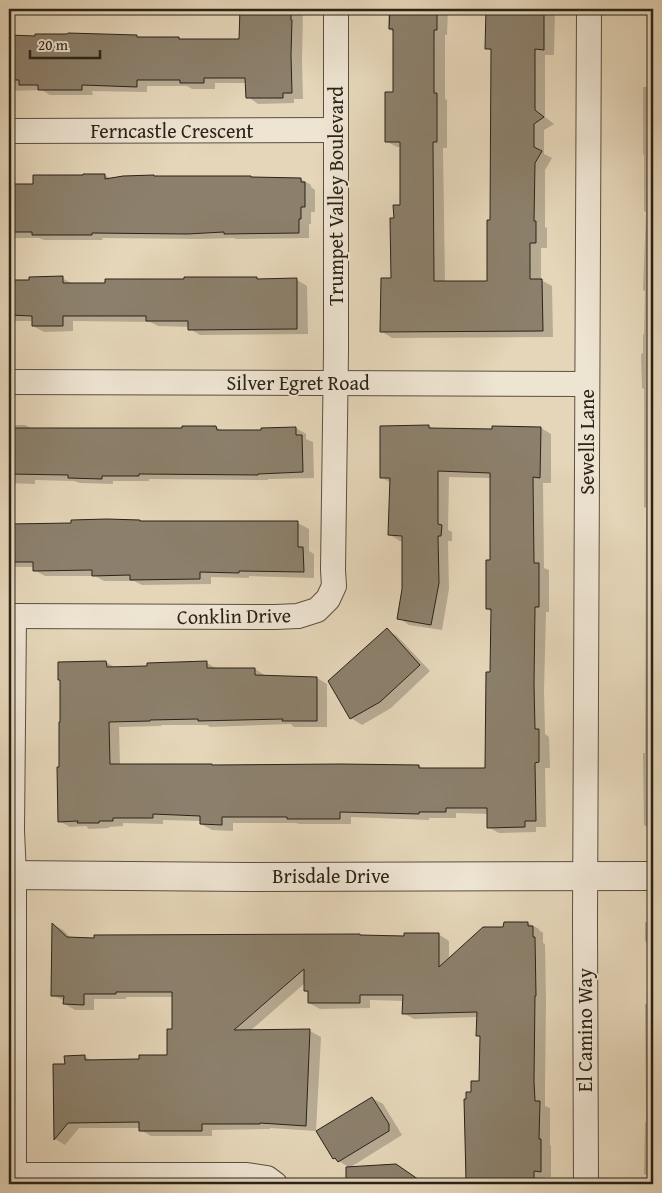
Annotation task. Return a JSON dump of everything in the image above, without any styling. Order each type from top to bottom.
[{"type":"street","name":"Trumpet Valley Boulevard","points":[[335,384],[336,9]]},
{"type":"street","name":"Sewells Lane","points":[[586,876],[589,9]]},
{"type":"street","name":"Ferncastle Crescent","points":[[9,131],[336,130]]},
{"type":"street","name":"Silver Egret Road","points":[[9,382],[587,384]]},
{"type":"street","name":"Conklin Drive","points":[[11,616],[275,617],[298,616],[317,610],[328,599],[334,586],[335,384]]},
{"type":"street","points":[[11,616],[12,1178],[247,1175],[266,1178],[275,1184]]},
{"type":"street","name":"Brisdale Drive","points":[[11,875],[249,877],[653,876]]},
{"type":"street","name":"El Camino Way","points":[[586,876],[586,1184]]},
{"type":"building","points":[[240,9],[291,9],[292,93],[283,93],[283,98],[246,98],[245,78],[204,78],[204,83],[180,83],[180,80],[137,80],[137,87],[82,85],[82,90],[38,90],[38,85],[19,85],[19,80],[9,80],[9,35],[35,36],[35,34],[68,33],[137,35],[137,37],[179,37],[179,39],[239,39]]},
{"type":"building","points":[[390,9],[437,9],[437,30],[434,30],[434,93],[437,93],[437,142],[433,142],[434,281],[487,281],[487,220],[490,220],[491,49],[485,49],[486,9],[544,9],[544,50],[535,49],[535,110],[544,117],[534,124],[534,147],[542,151],[535,163],[534,221],[536,221],[536,243],[530,243],[530,279],[542,279],[543,331],[380,332],[381,278],[391,278],[390,218],[394,218],[393,205],[400,205],[400,142],[385,142],[385,92],[393,92],[393,29],[389,29]]},
{"type":"building","points":[[105,174],[105,179],[123,176],[154,175],[301,178],[301,182],[305,182],[305,207],[301,207],[299,233],[224,234],[224,232],[32,235],[32,232],[9,232],[9,184],[33,184],[33,175]]},
{"type":"building","points":[[63,276],[63,283],[105,283],[105,279],[184,279],[184,277],[297,278],[297,329],[188,330],[188,321],[146,321],[146,316],[63,316],[63,326],[32,326],[32,316],[9,315],[9,280],[29,280],[29,277]]},
{"type":"building","points":[[429,425],[429,428],[492,429],[492,426],[541,427],[540,478],[533,477],[534,563],[539,563],[539,607],[535,607],[534,684],[535,729],[539,729],[539,762],[535,763],[536,821],[525,821],[525,827],[487,828],[487,808],[446,808],[446,812],[419,812],[419,814],[340,812],[340,819],[222,817],[222,825],[200,824],[200,816],[153,814],[153,818],[113,818],[113,821],[99,821],[99,823],[58,822],[57,767],[59,767],[60,680],[58,680],[58,662],[106,661],[107,667],[147,666],[147,663],[207,661],[207,668],[255,668],[255,675],[317,677],[317,721],[282,721],[283,719],[198,721],[198,719],[109,722],[110,764],[341,764],[419,765],[419,768],[485,768],[486,672],[490,672],[491,609],[486,609],[486,560],[490,560],[490,473],[438,471],[438,524],[442,525],[441,536],[438,536],[439,583],[431,625],[397,619],[402,589],[402,536],[388,535],[390,478],[380,478],[380,426]]},
{"type":"building","points":[[182,426],[216,426],[217,430],[261,430],[261,428],[296,427],[296,435],[302,435],[303,472],[258,475],[139,474],[139,476],[102,476],[102,479],[68,478],[68,475],[9,474],[9,428],[182,428]]},
{"type":"building","points":[[107,519],[140,521],[298,521],[298,547],[303,547],[304,572],[200,572],[200,579],[130,580],[130,575],[92,576],[92,570],[33,571],[33,562],[9,562],[9,524],[71,523],[71,520]]},
{"type":"building","points":[[387,628],[420,665],[380,702],[350,719],[328,681]]},
{"type":"building","points":[[504,922],[528,922],[528,926],[533,926],[533,937],[535,937],[534,1081],[535,1101],[540,1101],[539,1139],[541,1139],[541,1172],[534,1171],[534,1184],[471,1184],[471,1180],[466,1180],[464,1099],[466,1099],[466,1092],[471,1092],[471,1081],[479,1081],[480,1036],[476,1036],[477,1012],[402,1014],[403,995],[360,995],[360,1003],[308,1003],[308,991],[304,991],[304,969],[234,1030],[310,1029],[306,1126],[260,1123],[202,1124],[202,1131],[139,1131],[139,1122],[68,1123],[54,1140],[53,1064],[65,1064],[64,1056],[85,1055],[85,1060],[139,1059],[139,1055],[167,1055],[167,1029],[172,1029],[172,992],[84,994],[84,1005],[63,1004],[64,996],[51,996],[52,923],[67,937],[94,938],[94,935],[360,934],[404,936],[404,933],[439,933],[439,967],[483,927],[503,927]]},
{"type":"building","points":[[372,1097],[389,1124],[389,1131],[338,1162],[335,1158],[333,1159],[316,1131]]},
{"type":"building","points":[[396,1164],[425,1184],[346,1184],[346,1167]]}]
